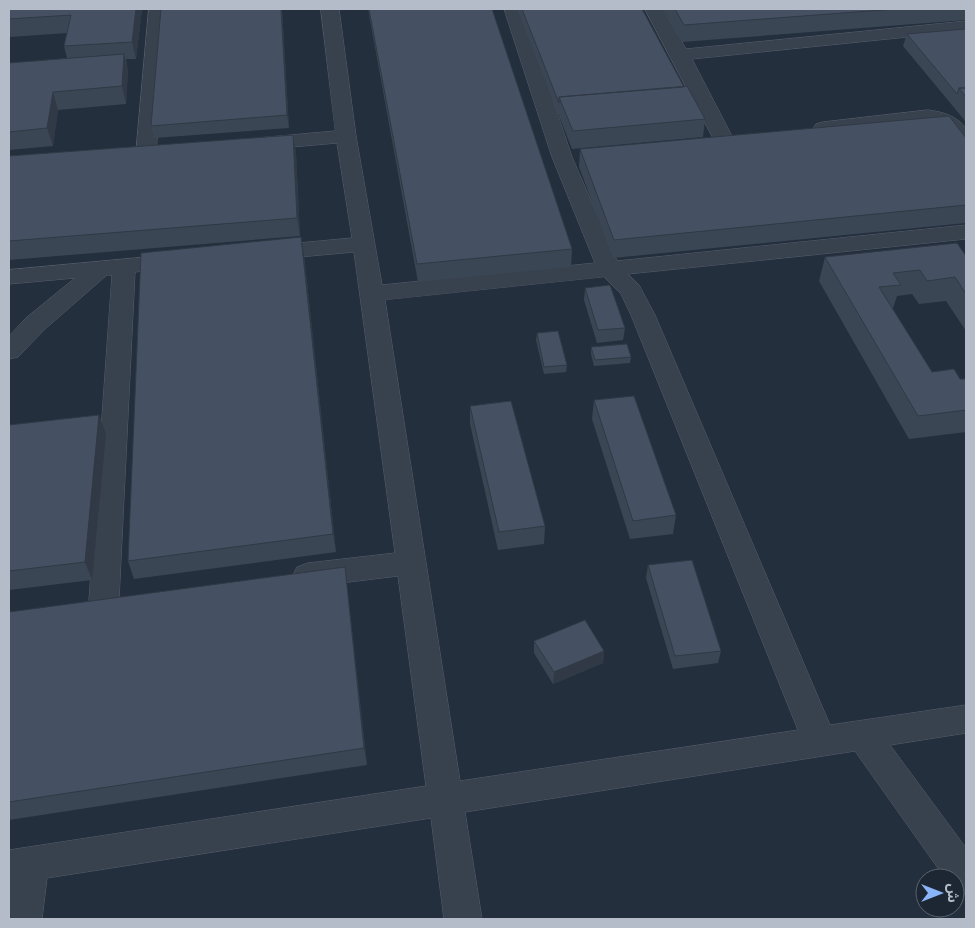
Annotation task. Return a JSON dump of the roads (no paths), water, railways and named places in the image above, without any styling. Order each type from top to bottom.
[{"type":"street","points":[[145,153],[142,65],[158,9]]},
{"type":"street","points":[[330,9],[346,136],[372,294],[463,919]]},
{"type":"street","points":[[513,9],[571,156],[609,269],[631,290],[643,315],[820,742]]},
{"type":"street","points":[[654,9],[724,140]]},
{"type":"street","points":[[680,55],[966,26]]},
{"type":"street","points":[[801,131],[928,116],[942,118],[953,124],[966,140]]},
{"type":"street","points":[[241,145],[346,136]]},
{"type":"street","points":[[372,294],[966,232]]},
{"type":"street","points":[[249,255],[364,244]]},
{"type":"street","points":[[9,277],[201,259]]},
{"type":"street","points":[[9,351],[36,322],[112,267]]},
{"type":"street","points":[[104,600],[115,425],[112,267]]},
{"type":"street","points":[[86,428],[115,425]]},
{"type":"street","points":[[285,578],[412,563]]},
{"type":"street","points":[[23,919],[20,865],[966,719]]},
{"type":"street","points":[[863,735],[966,877]]}]
